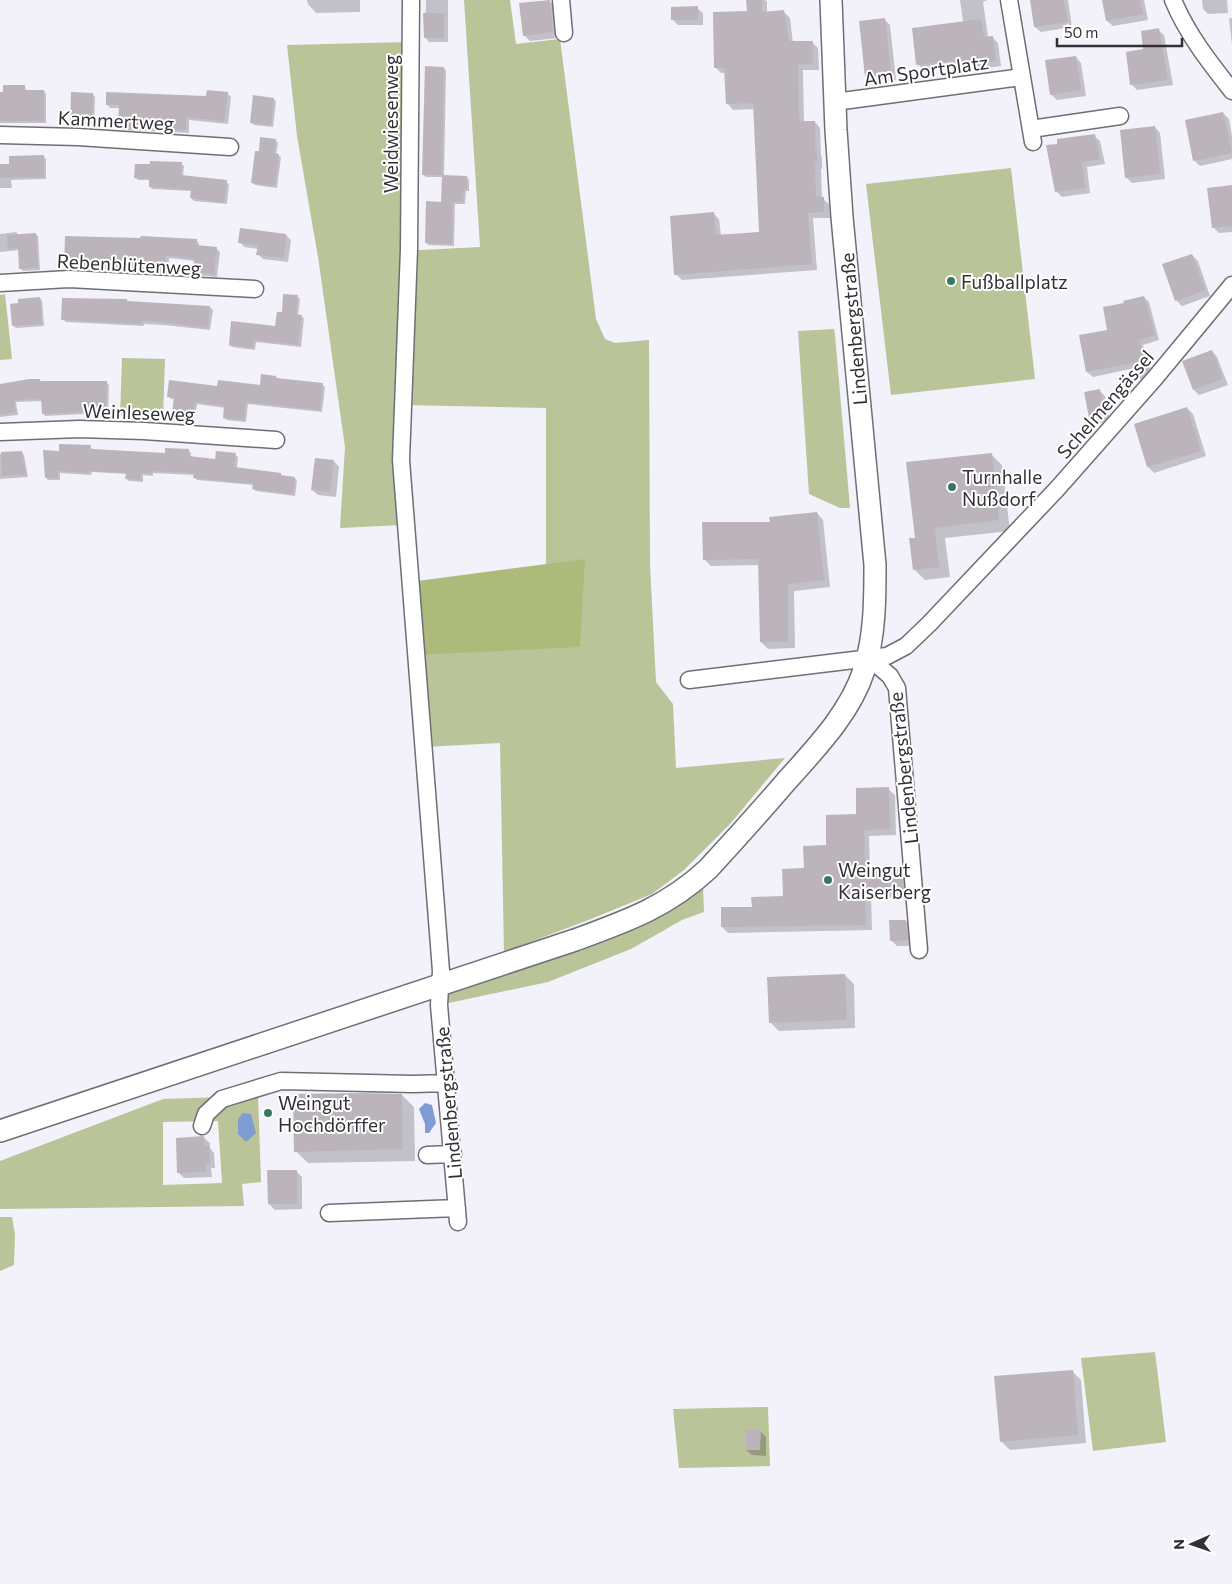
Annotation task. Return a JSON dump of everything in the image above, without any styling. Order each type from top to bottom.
[{"type":"main road","name":"Lindenbergstraße","points":[[0,1131],[440,983],[575,940],[655,908],[693,883],[726,850],[842,714],[864,672],[868,657],[874,614],[875,564],[842,217],[831,0]]},
{"type":"street","name":"Weidwiesenweg","points":[[411,0],[409,249],[401,460],[431,835],[441,971],[440,983]]},
{"type":"street","points":[[561,0],[564,33]]},
{"type":"street","points":[[1009,0],[1032,136],[1120,116]]},
{"type":"street","points":[[1173,0],[1179,14],[1203,53],[1232,91]]},
{"type":"street","name":"Am Sportplatz","points":[[835,102],[1022,78]]},
{"type":"street","name":"Kammertweg","points":[[0,135],[78,137],[230,147]]},
{"type":"street","name":"Rebenblütenweg","points":[[0,283],[69,279],[255,289]]},
{"type":"street","name":"Schelmengässel","points":[[689,680],[887,656],[906,646],[1063,482],[1155,378],[1232,285]]},
{"type":"street","name":"Weinleseweg","points":[[0,432],[79,429],[144,431],[276,440]]},
{"type":"street","name":"Lindenbergstraße","points":[[868,657],[890,676],[897,688],[919,950]]},
{"type":"street","name":"Lindenbergstraße","points":[[329,1213],[458,1215],[439,1005],[440,983]]},
{"type":"street","points":[[202,1126],[206,1114],[222,1099],[281,1082],[447,1083]]},
{"type":"street","points":[[427,1155],[453,1154]]},
{"type":"green space","points":[[464,0],[510,0],[516,44],[560,39],[596,319],[605,339],[615,343],[649,340],[650,565],[656,682],[673,704],[676,768],[785,758],[730,824],[684,870],[652,894],[504,952],[500,743],[424,747],[416,655],[585,560],[546,565],[546,408],[401,405],[402,525],[340,528],[345,447],[318,257],[297,136],[287,45],[408,42],[402,251],[480,247]]},
{"type":"green space","name":"Fußballplatz","points":[[1011,168],[1035,379],[891,395],[866,184]]},
{"type":"green space","points":[[5,294],[12,359],[0,360],[0,295]]},
{"type":"green space","points":[[834,329],[850,508],[840,508],[809,494],[798,331]]},
{"type":"green space","points":[[122,358],[165,359],[163,418],[120,416]]},
{"type":"green space","points":[[585,559],[580,647],[416,655],[410,582]]},
{"type":"green space","points":[[703,886],[704,912],[682,920],[631,949],[548,982],[439,1005],[452,989]]},
{"type":"green space","points":[[258,1096],[261,1182],[242,1184],[244,1206],[0,1209],[0,1161],[163,1099]],"holes":[[[218,1121],[222,1183],[163,1185],[163,1122]]]},
{"type":"green space","points":[[0,1217],[12,1217],[15,1234],[14,1265],[0,1271]]},
{"type":"green space","points":[[1155,1352],[1166,1442],[1093,1451],[1081,1358]]},
{"type":"green space","points":[[768,1407],[770,1466],[679,1468],[673,1409]]},
{"type":"water","points":[[425,1103],[432,1105],[436,1123],[429,1133],[425,1133],[425,1124],[419,1109]]},
{"type":"water","points":[[243,1113],[251,1114],[256,1133],[246,1142],[238,1134],[238,1119]]},
{"type":"building","points":[[550,0],[553,32],[523,36],[519,3]]},
{"type":"building","points":[[746,0],[762,0],[762,12],[784,10],[789,41],[813,41],[813,64],[798,65],[799,121],[815,121],[815,150],[817,150],[817,163],[815,163],[816,197],[824,197],[824,212],[808,213],[812,264],[674,275],[670,216],[714,212],[716,235],[759,232],[753,103],[726,104],[724,68],[714,68],[713,12],[747,11]]},
{"type":"building","points":[[1030,0],[1064,0],[1068,22],[1034,27]]},
{"type":"building","points":[[1102,0],[1140,0],[1143,14],[1106,21]]},
{"type":"building","points":[[698,6],[698,20],[671,20],[671,7]]},
{"type":"building","points":[[423,13],[444,13],[444,38],[424,38]]},
{"type":"building","points":[[885,18],[891,74],[865,77],[859,21]]},
{"type":"building","points":[[981,19],[984,37],[993,36],[996,61],[964,65],[963,60],[916,65],[912,28]]},
{"type":"building","points":[[1159,28],[1168,80],[1130,85],[1126,52],[1143,49],[1141,31]]},
{"type":"building","points":[[1076,56],[1081,90],[1050,95],[1045,60]]},
{"type":"building","points":[[425,66],[444,67],[442,175],[422,175]]},
{"type":"building","points":[[3,85],[25,85],[25,90],[44,90],[44,121],[0,121],[0,92],[3,92]]},
{"type":"building","points":[[207,90],[228,92],[224,121],[186,117],[186,130],[118,127],[119,105],[106,105],[106,92],[206,96]]},
{"type":"building","points":[[71,92],[93,93],[92,123],[70,122]]},
{"type":"building","points":[[253,95],[274,98],[271,125],[250,123]]},
{"type":"building","points":[[1223,112],[1232,153],[1193,161],[1185,120]]},
{"type":"building","points":[[1155,126],[1160,174],[1125,178],[1120,130]]},
{"type":"building","points":[[1095,134],[1100,159],[1082,162],[1085,188],[1055,192],[1046,145],[1057,144],[1057,139]]},
{"type":"building","points":[[260,137],[276,139],[274,153],[279,154],[275,186],[251,183],[255,151],[259,151]]},
{"type":"building","points":[[44,155],[44,177],[0,178],[0,164],[9,164],[9,156]]},
{"type":"building","points":[[150,161],[182,162],[181,175],[227,180],[224,203],[190,198],[191,190],[149,187],[149,179],[134,178],[135,164],[150,164]]},
{"type":"building","points":[[442,175],[467,176],[467,189],[464,189],[463,202],[453,202],[452,244],[425,243],[426,201],[441,202]]},
{"type":"building","points":[[1232,185],[1232,226],[1212,228],[1207,188]]},
{"type":"building","points":[[240,228],[286,234],[284,258],[256,255],[258,245],[238,243]]},
{"type":"building","points":[[36,233],[38,267],[19,269],[18,248],[8,249],[7,235]]},
{"type":"building","points":[[65,236],[140,238],[141,236],[197,239],[196,245],[217,247],[214,274],[193,272],[194,259],[166,255],[165,272],[146,271],[146,268],[64,267]]},
{"type":"building","points":[[1192,254],[1205,290],[1175,301],[1162,264]]},
{"type":"building","points":[[283,294],[298,295],[296,314],[302,315],[298,345],[254,340],[253,348],[229,345],[231,321],[275,326],[277,312],[282,312]]},
{"type":"building","points":[[1144,296],[1155,335],[1139,340],[1148,371],[1136,376],[1132,363],[1086,372],[1079,335],[1107,330],[1103,307],[1124,303],[1123,301]]},
{"type":"building","points":[[40,297],[42,324],[12,326],[10,304],[18,303],[18,299]]},
{"type":"building","points":[[62,298],[127,299],[127,301],[210,306],[208,328],[142,321],[141,324],[61,320]]},
{"type":"building","points":[[1212,350],[1223,379],[1193,390],[1182,361]]},
{"type":"building","points":[[261,374],[276,376],[276,378],[323,383],[320,410],[246,402],[244,420],[223,418],[224,406],[195,402],[193,416],[172,413],[174,397],[167,397],[169,380],[217,386],[218,380],[260,385]]},
{"type":"building","points":[[40,379],[40,381],[107,381],[106,414],[83,412],[42,414],[41,399],[14,400],[16,412],[0,415],[0,384]]},
{"type":"building","points":[[1100,389],[1105,415],[1089,418],[1084,392]]},
{"type":"building","points":[[1187,407],[1201,451],[1147,467],[1134,424]]},
{"type":"building","points":[[59,444],[91,445],[90,449],[165,453],[165,448],[189,449],[189,456],[215,459],[216,451],[236,453],[234,467],[281,473],[281,475],[295,477],[293,494],[252,489],[253,484],[193,478],[194,473],[151,471],[151,474],[141,473],[141,480],[125,479],[126,473],[58,471],[58,478],[45,478],[43,450],[59,451]]},
{"type":"building","points":[[22,451],[26,475],[2,476],[1,452]]},
{"type":"building","points":[[992,453],[999,520],[935,528],[939,567],[913,570],[909,538],[915,538],[906,462]]},
{"type":"building","points":[[315,458],[334,460],[330,492],[311,490]]},
{"type":"building","points":[[817,512],[824,580],[788,584],[788,642],[760,642],[758,559],[703,560],[702,522],[770,522],[769,517]]},
{"type":"building","points":[[889,787],[890,829],[864,830],[865,870],[902,868],[904,891],[865,893],[866,925],[721,927],[721,907],[752,907],[751,897],[783,896],[782,869],[804,868],[803,846],[826,845],[826,815],[856,814],[856,788]]},
{"type":"building","points":[[889,920],[906,920],[908,940],[890,941]]},
{"type":"building","points":[[845,974],[847,1020],[769,1023],[767,977]]},
{"type":"building","points":[[293,1094],[402,1094],[403,1149],[294,1152]]},
{"type":"building","points":[[204,1136],[205,1146],[209,1146],[210,1163],[206,1163],[206,1172],[177,1173],[176,1138]]},
{"type":"building","points":[[267,1170],[297,1170],[297,1204],[268,1204]]},
{"type":"building","points":[[1073,1370],[1078,1435],[1000,1442],[994,1376]]},
{"type":"building","points":[[745,1430],[761,1430],[760,1450],[745,1450]]},
{"type":"place","name":"Fußballplatz","points":[[951,281]]},
{"type":"place","name":"Turnhalle Nußdorf","points":[[952,487]]},
{"type":"place","name":"Weingut Kaiserberg","points":[[828,880]]},
{"type":"place","name":"Weingut Hochdörffer","points":[[268,1113]]}]
